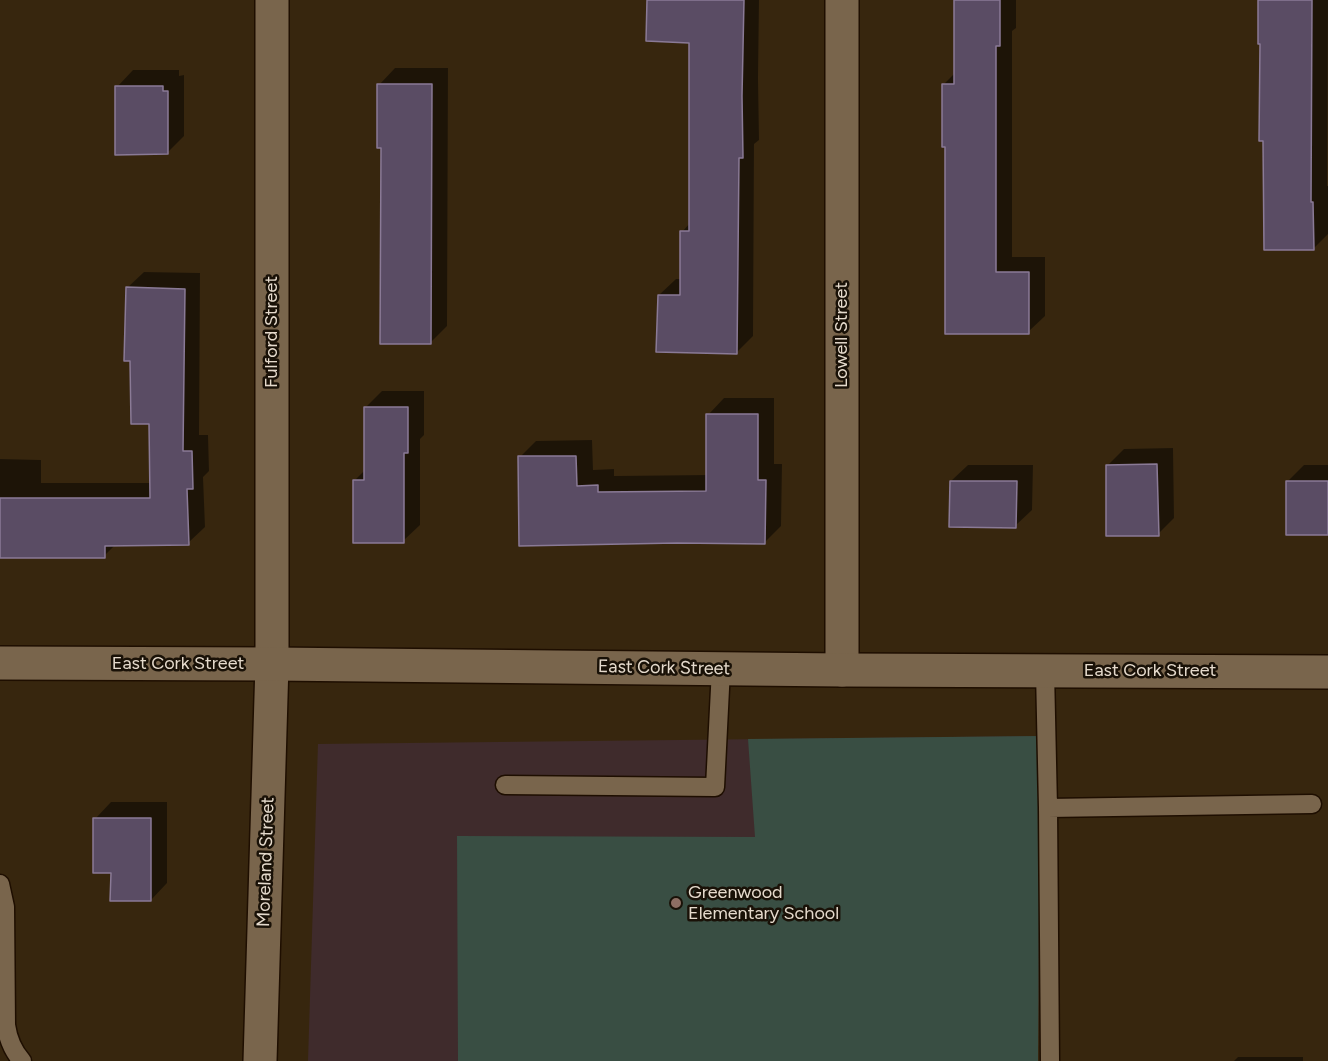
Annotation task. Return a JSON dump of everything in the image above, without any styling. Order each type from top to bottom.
[{"type":"street","name":"Fulford Street","points":[[272,0],[272,664]]},
{"type":"street","name":"Lowell Street","points":[[842,0],[842,670]]},
{"type":"street","name":"East Cork Street","points":[[0,663],[1328,672]]},
{"type":"street","name":"Moreland Street","points":[[260,1061],[272,664]]},
{"type":"lane","points":[[505,785],[715,787],[720,669]]},
{"type":"lane","points":[[1045,671],[1050,1061]]},
{"type":"lane","points":[[1048,808],[1312,804]]},
{"type":"lane","points":[[0,884],[5,907],[6,1025],[8,1037],[22,1061]]},
{"type":"shaded area","name":"Greenwood Elementary School","points":[[1040,736],[1038,1061],[308,1061],[318,744]]},
{"type":"green space","name":"Greenwood Elementary School","points":[[1040,736],[1038,1061],[458,1061],[457,836],[755,837],[748,739]]},
{"type":"building","points":[[647,0],[744,0],[743,158],[739,158],[737,354],[656,352],[658,295],[680,295],[680,231],[689,231],[689,43],[646,41]]},
{"type":"building","points":[[954,0],[1000,0],[1000,46],[996,46],[996,272],[1029,272],[1029,334],[945,334],[945,147],[942,147],[942,84],[954,84]]},
{"type":"building","points":[[1258,0],[1312,0],[1311,202],[1313,202],[1314,250],[1264,250],[1263,141],[1259,141]]},
{"type":"building","points":[[377,84],[432,84],[431,344],[380,344],[381,148],[377,148]]},
{"type":"building","points":[[115,86],[163,86],[163,91],[168,91],[168,154],[115,155]]},
{"type":"building","points":[[126,287],[185,289],[183,451],[192,451],[193,489],[187,489],[189,545],[105,546],[105,558],[0,558],[0,498],[150,498],[149,424],[131,424],[130,361],[124,361]]},
{"type":"building","points":[[364,407],[408,407],[408,453],[404,453],[404,543],[353,543],[353,480],[364,480]]},
{"type":"building","points":[[706,414],[758,414],[758,480],[766,480],[765,544],[519,546],[518,456],[576,456],[577,486],[598,485],[598,492],[706,491]]},
{"type":"building","points":[[1157,464],[1159,536],[1106,536],[1106,465]]},
{"type":"building","points":[[950,481],[1017,481],[1016,528],[949,527]]},
{"type":"building","points":[[1286,481],[1328,481],[1328,535],[1286,535]]},
{"type":"building","points":[[93,818],[151,818],[151,901],[110,901],[111,873],[93,873]]},
{"type":"place","name":"Greenwood Elementary School","points":[[676,903]]}]
